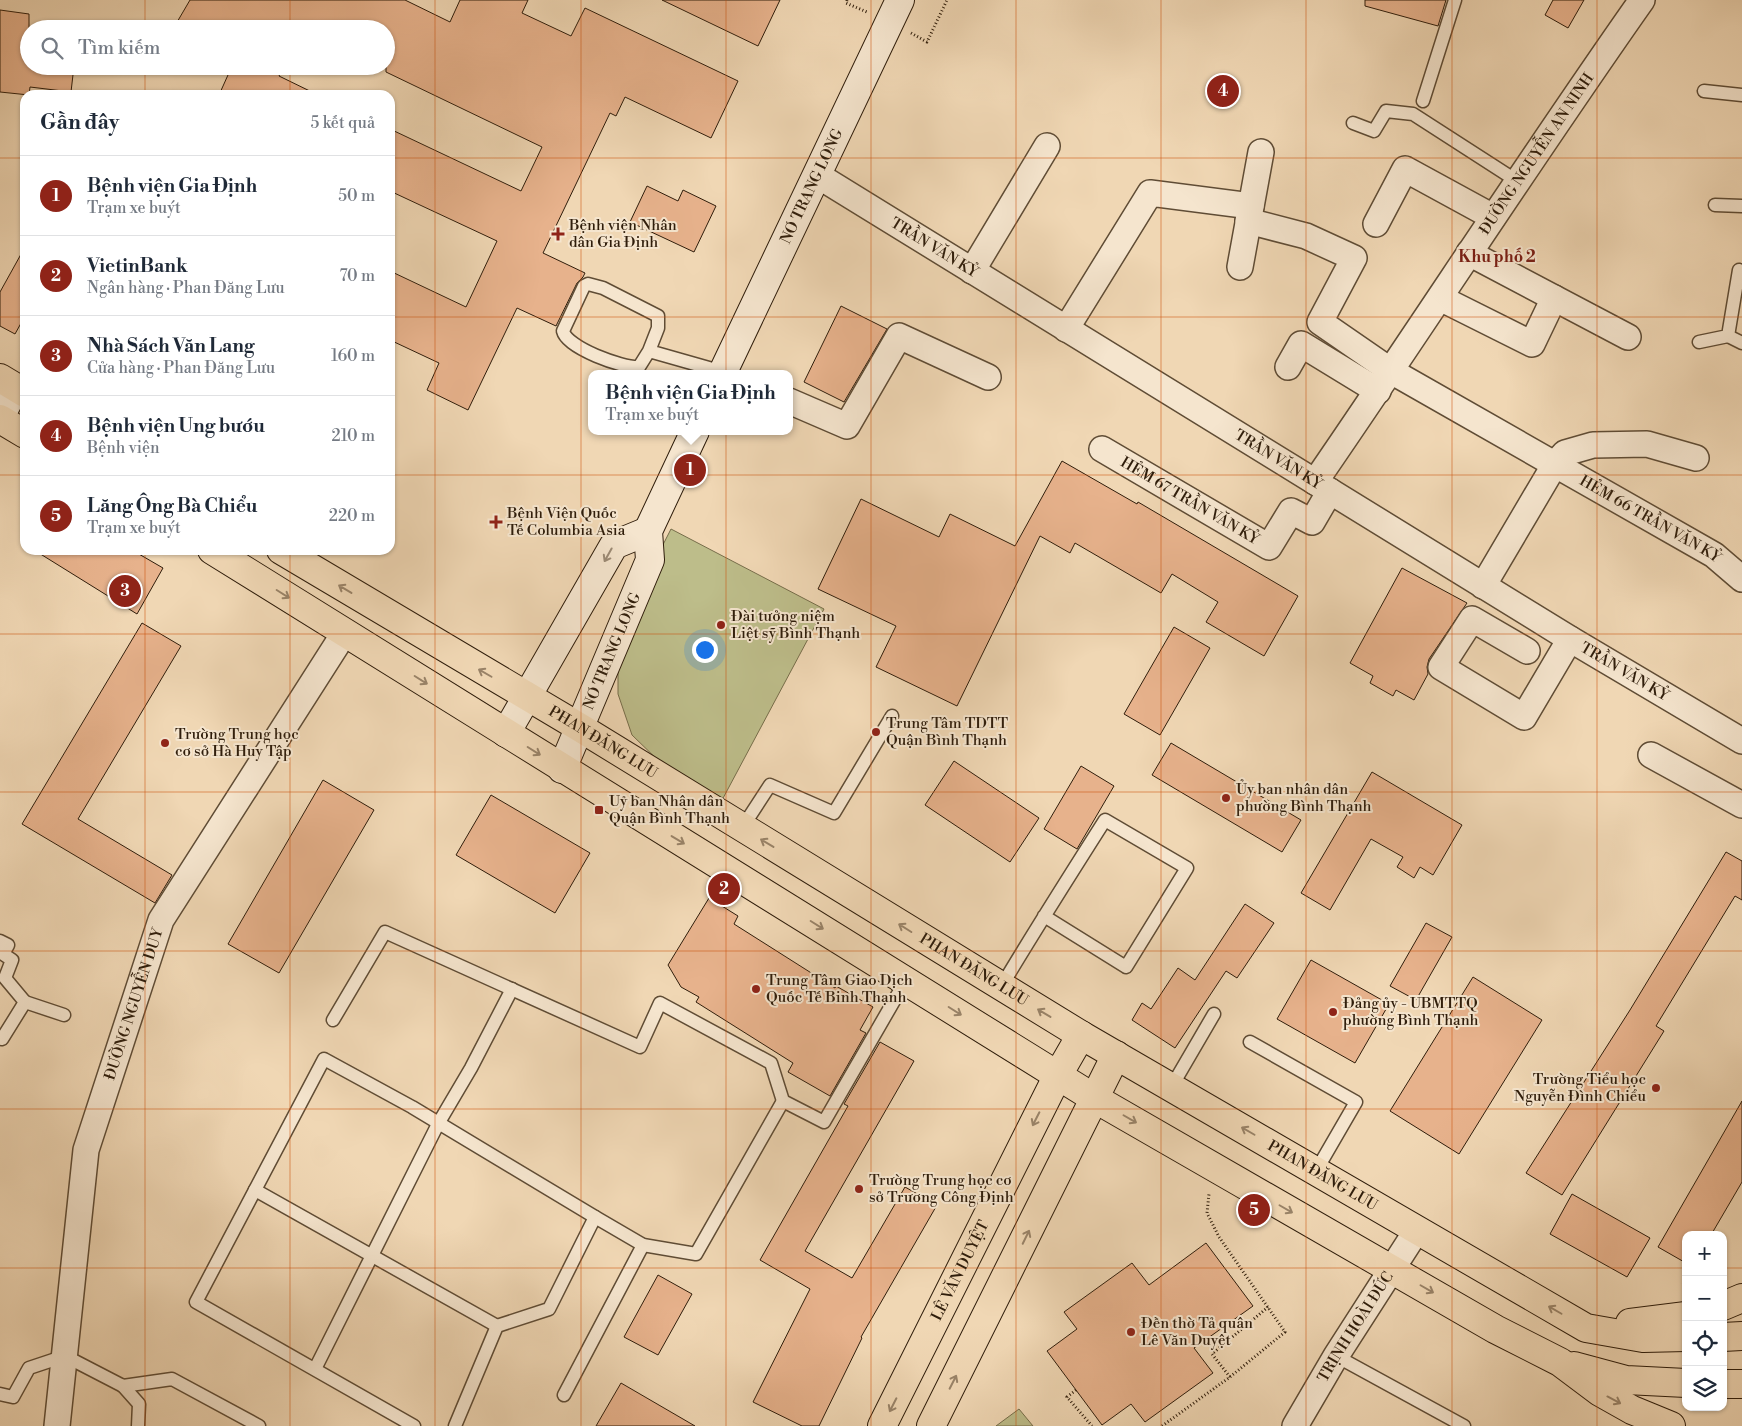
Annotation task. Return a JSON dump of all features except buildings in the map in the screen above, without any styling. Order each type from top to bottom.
[{"type":"main road","name":"NƠ TRANG LONG","points":[[725,370],[895,10]]},
{"type":"main road","points":[[13,386],[0,418],[20,431]]},
{"type":"main road","name":"NƠ TRANG LONG","points":[[562,769],[650,560],[648,531],[693,435]]},
{"type":"main road","points":[[506,733],[614,545],[648,531]]},
{"type":"main road","points":[[220,555],[1094,1098],[1495,1329],[1560,1362],[1600,1392],[1632,1410],[1671,1426]]},
{"type":"main road","points":[[251,574],[263,555]]},
{"type":"main road","name":"PHAN ĐĂNG LƯU","points":[[289,555],[579,727],[1081,1036],[1172,1086],[1586,1328],[1643,1338],[1682,1337]]},
{"type":"main road","name":"LÊ VĂN DUYỆT","points":[[882,1426],[1058,1075],[1081,1036]]},
{"type":"main road","points":[[932,1426],[1116,1055]]},
{"type":"main road","points":[[1727,1304],[1742,1298]]},
{"type":"main road","points":[[1586,1328],[1682,1316]]},
{"type":"main road","points":[[1727,1337],[1742,1336]]},
{"type":"main road","points":[[1560,1362],[1626,1380],[1682,1383]]},
{"type":"main road","points":[[1727,1384],[1742,1384]]},
{"type":"street","name":"ĐƯỜNG NGUYỄN AN NINH","points":[[1323,486],[1384,381],[1517,181],[1642,0]]},
{"type":"street","points":[[972,271],[1047,146]]},
{"type":"street","points":[[1240,268],[1261,152]]},
{"type":"street","points":[[1376,224],[1405,169],[1493,217]]},
{"type":"street","name":"TRẦN VĂN KỶ","points":[[817,175],[1570,640],[1742,741]]},
{"type":"street","points":[[1066,329],[1150,193],[1250,214],[1306,236],[1354,258],[1320,322],[1384,381]]},
{"type":"street","points":[[1469,253],[1628,337]]},
{"type":"street","points":[[1440,298],[1532,344],[1554,298]]},
{"type":"street","points":[[793,403],[847,426],[899,336],[988,377]]},
{"type":"street","points":[[1288,367],[1301,344],[1384,381]]},
{"type":"street","name":"HẺM 66 TRẦN VĂN KỶ","points":[[1384,381],[1555,464],[1714,555],[1742,580]]},
{"type":"street","points":[[1483,586],[1555,464],[1565,453],[1593,445],[1647,444],[1696,458]]},
{"type":"street","name":"HẺM 67 TRẦN VĂN KỶ","points":[[1102,449],[1269,547],[1291,511],[1312,522],[1323,486]]},
{"type":"street","points":[[1527,651],[1472,619],[1441,667],[1524,717],[1570,640]]},
{"type":"street","name":"ĐƯỜNG NGUYỄN DUY","points":[[58,1426],[86,1150],[161,920],[345,632]]},
{"type":"street","points":[[1651,755],[1742,804]]},
{"type":"street","name":"TRỊNH HOÀI ĐỨC","points":[[1295,1426],[1336,1356],[1417,1230]]},
{"type":"lane","points":[[1423,101],[1455,0]]},
{"type":"lane","points":[[1704,91],[1742,95]]},
{"type":"lane","points":[[1353,122],[1374,131],[1386,112],[1413,114],[1517,181]]},
{"type":"lane","points":[[1715,205],[1742,206]]},
{"type":"lane","points":[[1728,336],[1739,270],[1742,271]]},
{"type":"lane","points":[[588,284],[603,288],[658,316],[660,321],[649,352],[639,366],[624,366],[573,344],[566,338],[562,330],[584,286],[588,284]]},
{"type":"lane","points":[[1699,342],[1728,336],[1742,343]]},
{"type":"lane","points":[[649,352],[713,370]]},
{"type":"lane","points":[[742,828],[770,785],[834,813],[892,716]]},
{"type":"lane","points":[[1001,986],[1044,916],[1105,820],[1187,868],[1126,967],[1044,916]]},
{"type":"lane","points":[[333,1020],[385,932],[640,1047],[660,1003],[771,1063],[783,1100],[824,1122],[906,980]]},
{"type":"lane","points":[[4,943],[3,954],[12,960],[4,978],[26,1002],[64,1015]]},
{"type":"lane","points":[[315,1369],[438,1124],[472,1068],[512,989]]},
{"type":"lane","points":[[2,1038],[26,1002]]},
{"type":"lane","points":[[1172,1086],[1214,1014]]},
{"type":"lane","points":[[1250,1042],[1356,1102],[1316,1171]]},
{"type":"lane","points":[[414,1426],[196,1302],[324,1059],[412,1107],[643,1245],[696,1254],[783,1100]]},
{"type":"lane","points":[[255,1190],[370,1257],[497,1326],[549,1309],[595,1217]]},
{"type":"lane","points":[[564,1395],[643,1245]]},
{"type":"lane","points":[[456,1426],[497,1326]]},
{"type":"lane","points":[[0,1394],[13,1397],[28,1368],[65,1356],[123,1386],[139,1404],[138,1426]]},
{"type":"lane","points":[[1336,1356],[1464,1426]]},
{"type":"lane","points":[[123,1386],[172,1379],[259,1426]]},
{"type":"path","points":[[895,10],[927,42],[946,1],[940,0]]},
{"type":"path","points":[[1162,1426],[1230,1377],[1285,1332],[1219,1237],[1207,1213],[1212,1166]]},
{"type":"path","points":[[1230,1377],[1212,1354],[1268,1307]]},
{"type":"path","points":[[1076,1390],[1067,1397],[1092,1426]]},
{"type":"green space","points":[[671,529],[824,609],[721,802],[664,766],[632,735],[618,694],[618,645],[621,627]]},
{"type":"green space","points":[[1019,1409],[1033,1426],[996,1426]]},
{"type":"place","name":"Bệnh viện Ung bướu","points":[[1223,91]]},
{"type":"place","name":"Bệnh viện Nhân dân Gia Định","points":[[558,234]]},
{"type":"place","name":"Bệnh viện Gia Định","points":[[690,470]]},
{"type":"place","name":"Bệnh Viện Quốc Tế Columbia Asia","points":[[496,522]]},
{"type":"place","name":"Nhà Sách Văn Lang","points":[[125,591]]},
{"type":"place","name":"Đài tưởng niệm Liệt sỹ Bình Thạnh","points":[[721,625]]},
{"type":"place","name":"Trung Tâm TDTT Quận Bình Thạnh","points":[[876,732]]},
{"type":"place","name":"Trường Trung học cơ sở Hà Huy Tập","points":[[165,743]]},
{"type":"place","name":"Ủy ban nhân dân phường Bình Thạnh","points":[[1226,798]]},
{"type":"place","name":"Uỷ ban Nhân dân Quận Bình Thạnh","points":[[599,810]]},
{"type":"place","name":"VietinBank","points":[[724,889]]},
{"type":"place","name":"Trung Tâm Giao Dịch Quốc Tế Binh Thạnh","points":[[756,989]]},
{"type":"place","name":"Đảng ủy - UBMTTQ phường Bình Thạnh","points":[[1333,1012]]},
{"type":"place","name":"Trường Tiểu học Nguyễn Đình Chiểu","points":[[1656,1088]]},
{"type":"place","name":"Trường Trung học cơ sở Trương Công Định","points":[[859,1189]]},
{"type":"place","name":"Lăng Ông Bà Chiểu","points":[[1254,1210]]},
{"type":"place","name":"Đền thờ Tả quân Lê Văn Duyệt","points":[[1131,1332]]},
{"type":"district","name":"Khu phố 2","points":[[1497,256]]}]
